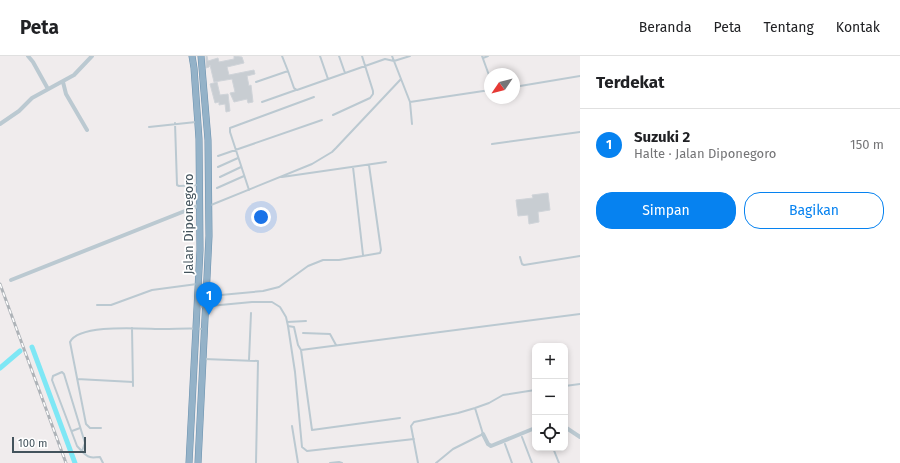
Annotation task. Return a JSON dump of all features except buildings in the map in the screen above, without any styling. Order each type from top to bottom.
[{"type":"highway","name":"Jalan Diponegoro","points":[[189,463],[196,328],[200,285],[199,139],[192,56]]},
{"type":"highway","name":"Jalan Diponegoro","points":[[198,463],[207,307],[209,206],[208,140],[201,56]]},
{"type":"highway","points":[[199,139],[208,140]]},
{"type":"street","points":[[28,56],[48,89]]},
{"type":"street","points":[[0,124],[19,111],[32,98],[63,82],[80,70],[92,56]]},
{"type":"street","points":[[63,82],[66,94],[87,130]]},
{"type":"street","points":[[11,280],[200,205]]},
{"type":"street","points":[[483,434],[490,446],[532,429]]},
{"type":"street","points":[[568,429],[580,438]]},
{"type":"lane","points":[[282,56],[294,88],[297,90]]},
{"type":"lane","points":[[320,56],[328,79]]},
{"type":"lane","points":[[339,56],[345,72]]},
{"type":"lane","points":[[333,115],[370,98],[373,94],[362,56]]},
{"type":"lane","points":[[392,56],[410,102],[412,124]]},
{"type":"lane","points":[[262,102],[365,66],[385,57],[394,61],[410,56]]},
{"type":"lane","points":[[487,68],[483,57],[488,56]]},
{"type":"lane","points":[[256,82],[288,71]]},
{"type":"lane","points":[[520,86],[580,76]]},
{"type":"lane","points":[[209,206],[312,164],[332,152],[401,79]]},
{"type":"lane","points":[[410,102],[484,91]]},
{"type":"lane","points":[[249,190],[235,149],[230,128],[314,97]]},
{"type":"lane","points":[[218,156],[322,120]]},
{"type":"lane","points":[[149,127],[175,123],[197,122]]},
{"type":"lane","points":[[175,123],[177,185],[200,185]]},
{"type":"lane","points":[[492,144],[580,132]]},
{"type":"lane","points":[[218,167],[238,158]]},
{"type":"lane","points":[[279,177],[386,162]]},
{"type":"lane","points":[[198,297],[263,291],[279,287],[316,262],[379,254],[381,250],[369,164]]},
{"type":"lane","points":[[220,176],[241,167]]},
{"type":"lane","points":[[353,167],[363,255]]},
{"type":"lane","points":[[217,188],[244,176]]},
{"type":"lane","points":[[520,257],[522,264],[524,265],[580,256]]},
{"type":"lane","points":[[97,305],[111,305],[152,290],[192,284],[200,285]]},
{"type":"lane","points":[[198,308],[252,302],[272,302],[280,307],[288,322],[295,372],[302,448],[305,450],[414,439]]},
{"type":"lane","points":[[250,360],[251,313]]},
{"type":"lane","points":[[301,350],[580,314]]},
{"type":"lane","points":[[288,322],[306,321]]},
{"type":"lane","points":[[288,326],[294,327],[298,345],[301,350],[312,430],[400,418]]},
{"type":"lane","points":[[101,428],[90,428],[86,424],[70,342],[73,338],[94,330],[132,328],[205,329]]},
{"type":"lane","points":[[132,328],[133,386]]},
{"type":"lane","points":[[303,333],[330,334],[336,345]]},
{"type":"lane","points":[[204,358],[257,360],[258,362],[256,463]]},
{"type":"lane","points":[[82,451],[85,443],[64,374],[62,372],[53,376],[52,380],[77,446],[82,451],[90,457],[100,458],[103,463]]},
{"type":"lane","points":[[77,379],[133,382]]},
{"type":"lane","points":[[568,386],[580,384]]},
{"type":"lane","points":[[418,463],[411,426],[414,422],[475,408],[489,403],[503,395],[532,390]]},
{"type":"lane","points":[[436,463],[453,449],[483,434],[475,408]]},
{"type":"lane","points":[[292,426],[298,463]]},
{"type":"lane","points":[[72,431],[80,428]]},
{"type":"lane","points":[[522,437],[532,463]]},
{"type":"lane","points":[[505,444],[512,463]]},
{"type":"lane","points":[[555,451],[559,463]]},
{"type":"lane","points":[[330,463],[342,463]]},
{"type":"waterway","points":[[32,347],[75,463]]},
{"type":"waterway","points":[[0,368],[20,351]]},
{"type":"railway","points":[[0,284],[66,463]]},
{"type":"place","name":"Suzuki 2","points":[[209,315]]}]
